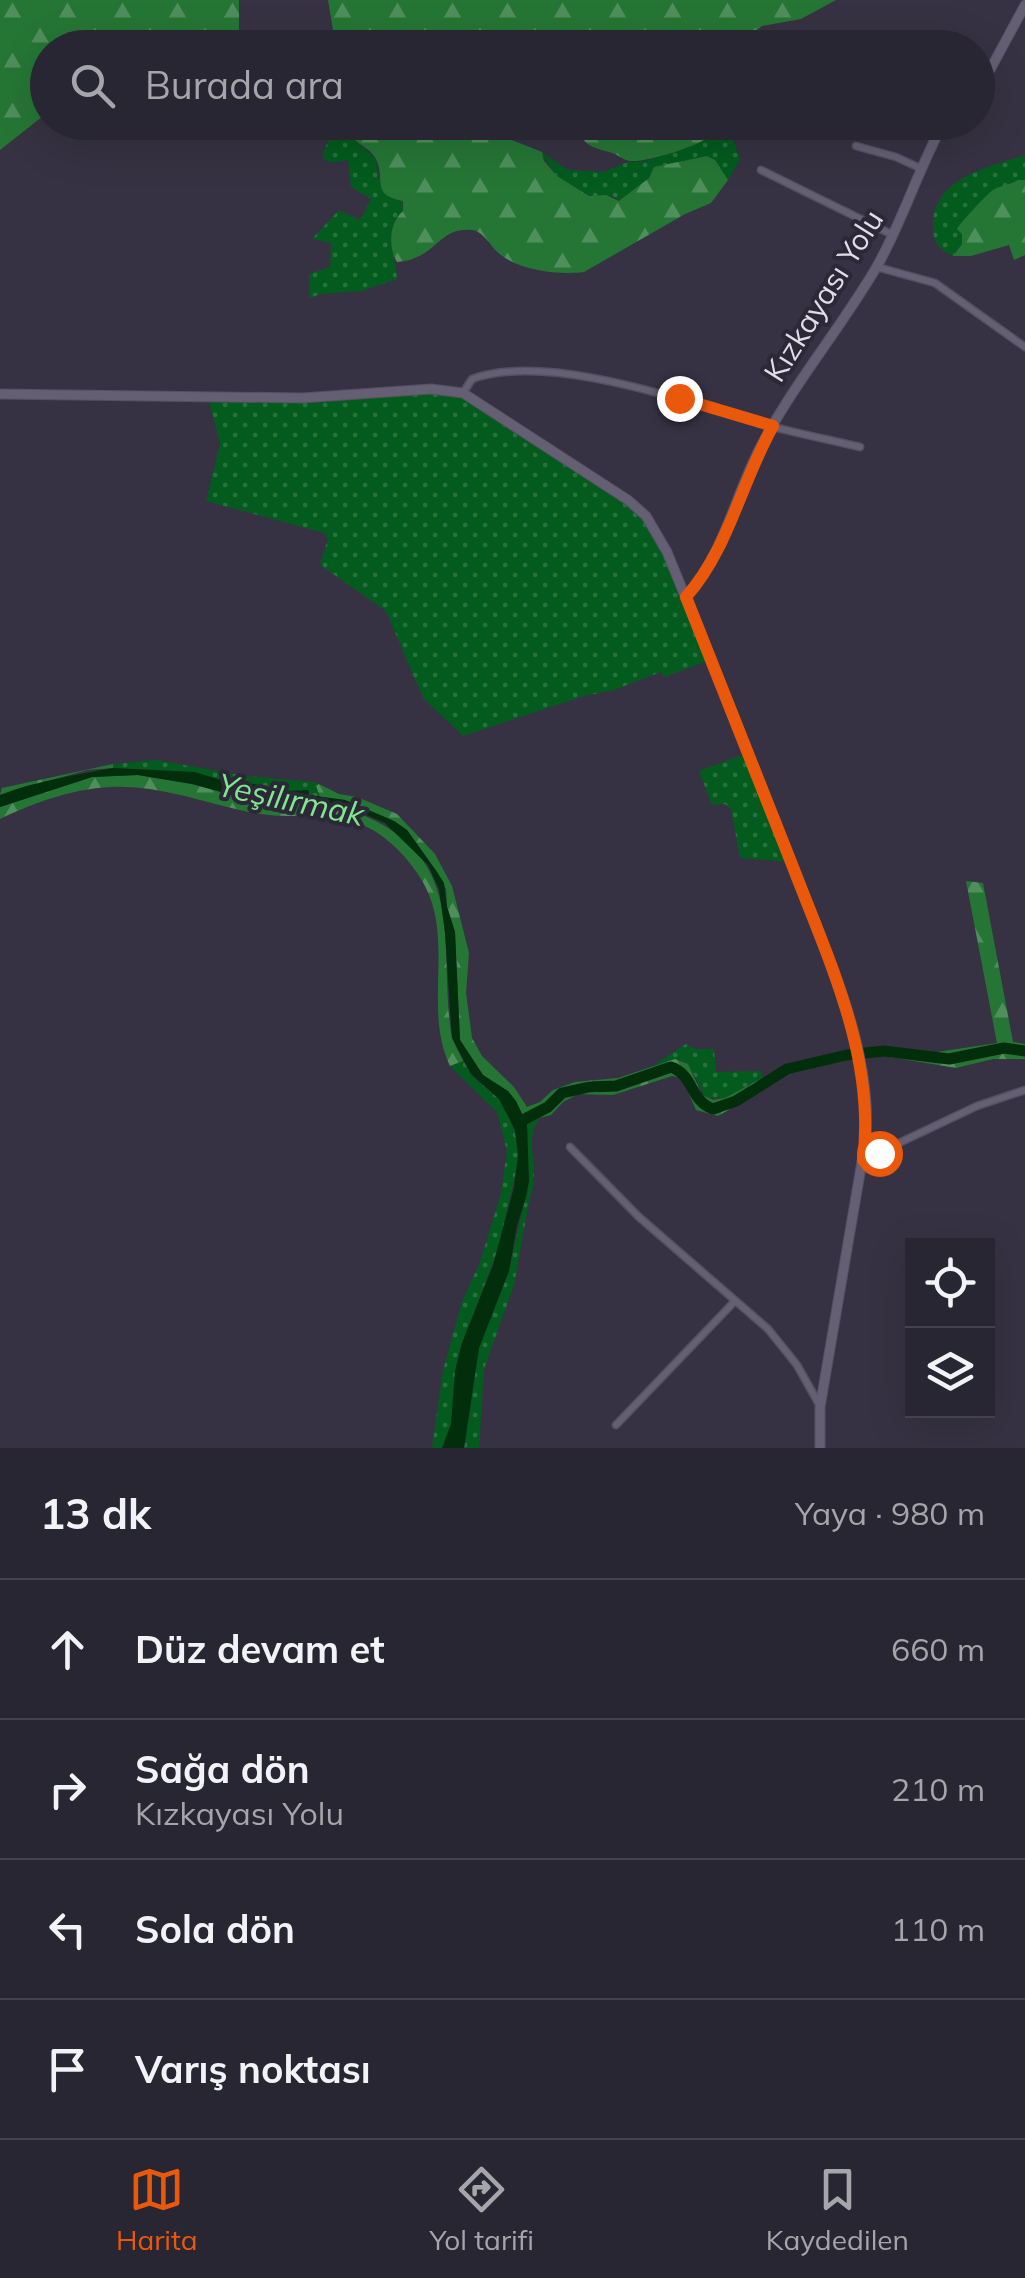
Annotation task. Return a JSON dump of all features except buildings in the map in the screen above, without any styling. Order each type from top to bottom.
[{"type":"street","points":[[995,61],[1025,5]]},
{"type":"street","name":"Kızkayası Yolu","points":[[686,597],[726,534],[757,455],[773,426],[877,267],[936,140]]},
{"type":"street","points":[[856,146],[896,157],[923,170]]},
{"type":"street","points":[[761,170],[893,235]]},
{"type":"street","points":[[877,267],[935,283],[1025,347]]},
{"type":"street","points":[[462,393],[468,382],[488,374],[510,370],[553,372],[658,393],[860,447]]},
{"type":"street","points":[[0,394],[302,398],[431,389],[462,393],[639,508],[657,532],[686,597],[831,965],[862,1068],[867,1106],[863,1160],[820,1407],[820,1448]]},
{"type":"street","points":[[863,1160],[977,1106],[1025,1090]]},
{"type":"street","points":[[570,1147],[639,1216],[778,1340],[820,1407]]},
{"type":"street","points":[[616,1425],[734,1302]]},
{"type":"shaded area","points":[[329,140],[355,140],[376,159],[378,178],[393,199],[402,201],[403,212],[392,235],[397,279],[362,291],[309,298],[309,274],[330,267],[331,243],[312,239],[339,210],[360,220],[371,199],[351,187],[348,160],[331,163],[322,155]]},
{"type":"shaded area","points":[[702,140],[733,140],[740,159],[728,180],[715,160],[707,156],[652,170],[649,178],[620,201],[613,196],[589,196],[557,176],[542,155],[568,170],[603,172]]},
{"type":"shaded area","points":[[1025,155],[1025,180],[1000,189],[966,217],[962,243],[953,256],[944,251],[936,241],[933,226],[942,196],[965,177]]},
{"type":"shaded area","points":[[422,389],[463,393],[646,516],[710,660],[463,736],[423,698],[386,611],[320,565],[328,539],[324,533],[206,501],[220,444],[208,397],[302,398]]},
{"type":"shaded area","points":[[748,753],[791,862],[740,858],[731,809],[725,804],[712,805],[699,771]]},
{"type":"shaded area","points":[[156,760],[246,776],[315,782],[319,784],[320,797],[309,795],[309,791],[265,791],[255,784],[235,784],[194,772],[113,768],[113,764]]},
{"type":"shaded area","points":[[686,1044],[695,1049],[714,1049],[716,1072],[761,1071],[762,1078],[725,1098],[706,1098],[682,1060],[654,1065]]},
{"type":"shaded area","points":[[463,1061],[509,1115],[518,1143],[518,1163],[498,1249],[460,1350],[450,1431],[442,1448],[432,1448],[443,1370],[462,1302],[480,1262],[501,1193],[507,1151],[497,1112],[450,1066]]},
{"type":"shaded area","points":[[539,1119],[532,1137],[533,1187],[514,1285],[484,1369],[479,1448],[464,1448],[479,1348],[509,1271],[529,1181],[526,1126]]},
{"type":"green space","points":[[0,0],[239,0],[239,30],[30,30],[30,126],[0,150]]},
{"type":"green space","points":[[328,0],[836,0],[801,19],[757,30],[333,30]]},
{"type":"green space","points":[[355,140],[512,140],[542,152],[544,161],[557,176],[589,196],[606,195],[619,201],[649,178],[654,167],[707,156],[715,160],[728,180],[711,203],[584,272],[552,272],[519,265],[472,230],[452,233],[421,255],[397,262],[391,235],[403,211],[403,201],[386,195],[372,154]]},
{"type":"green space","points":[[584,140],[703,140],[638,161]]},
{"type":"green space","points":[[1025,180],[1025,255],[1014,260],[1009,245],[971,256],[953,256],[962,244],[962,234],[957,229],[963,221],[993,190]]},
{"type":"green space","points":[[113,764],[113,768],[87,770],[0,795],[2,788]]},
{"type":"green space","points":[[138,775],[264,803],[287,799],[349,808],[399,836],[421,857],[442,909],[451,1033],[463,1061],[450,1066],[442,1044],[437,930],[425,886],[400,852],[367,827],[328,818],[261,814],[125,787],[61,796],[0,819],[0,807],[92,777]]},
{"type":"green space","points":[[316,786],[397,814],[435,854],[452,886],[469,953],[466,993],[472,1038],[482,1056],[514,1087],[527,1107],[553,1090],[575,1082],[618,1078],[675,1059],[688,1064],[702,1095],[713,1100],[725,1098],[785,1066],[846,1051],[884,1047],[930,1053],[997,1043],[966,881],[983,883],[1013,1042],[1025,1044],[1025,1059],[993,1059],[956,1068],[884,1056],[848,1060],[789,1074],[718,1116],[696,1110],[682,1078],[672,1076],[613,1095],[578,1094],[551,1115],[527,1124],[511,1095],[483,1075],[460,1040],[455,932],[446,889],[437,872],[407,830],[345,800],[320,797]]},
{"type":"water","name":"Yeşilırmak","points":[[113,768],[194,772],[235,784],[255,784],[272,792],[308,790],[309,795],[345,800],[407,830],[444,883],[455,932],[460,1040],[483,1075],[516,1101],[527,1124],[526,1197],[509,1271],[479,1348],[464,1448],[442,1448],[451,1424],[455,1371],[493,1265],[514,1187],[518,1155],[515,1130],[499,1099],[471,1074],[452,1038],[439,889],[428,865],[385,823],[350,808],[304,805],[288,799],[265,803],[251,796],[243,798],[138,775],[92,777],[0,807],[0,795],[14,790]]},
{"type":"waterway","points":[[519,1122],[548,1107],[562,1093],[616,1086],[671,1067],[713,1109],[736,1101],[787,1069],[847,1055],[884,1051],[949,1059],[1004,1048],[1025,1051]]},
{"type":"route","points":[[679,398],[773,426],[757,455],[726,534],[686,597],[842,998],[865,1086],[867,1124],[863,1160],[879,1153]]}]
